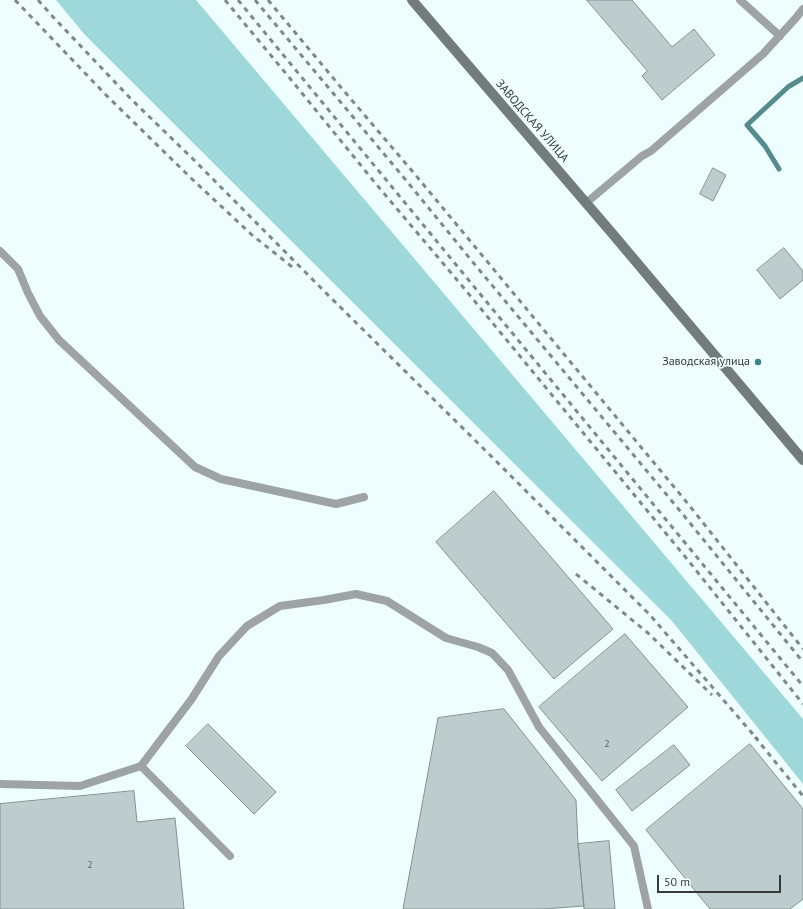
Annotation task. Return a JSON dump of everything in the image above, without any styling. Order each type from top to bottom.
[{"type":"street","name":"ЗАВОДСКАЯ УЛИЦА","points":[[412,0],[803,460]]},
{"type":"lane","points":[[740,0],[780,36]]},
{"type":"lane","points":[[586,203],[642,156],[655,148],[756,61],[803,9]]},
{"type":"lane","points":[[0,252],[18,270],[40,316],[59,340],[196,467],[221,479],[336,504],[364,497]]},
{"type":"lane","points":[[0,784],[80,786],[141,766],[191,700],[218,656],[247,626],[280,606],[356,594],[387,601],[446,638],[478,647],[492,653],[508,670],[539,727],[634,846],[648,909]]},
{"type":"lane","points":[[141,766],[230,856]]},
{"type":"shaded area","points":[[56,0],[196,0],[803,719],[803,784],[672,621],[85,35]]},
{"type":"building","points":[[587,0],[632,0],[672,47],[694,29],[715,55],[662,100],[642,76],[647,71]]},
{"type":"building","points":[[713,168],[726,175],[713,201],[700,194]]},
{"type":"building","points":[[784,248],[803,271],[803,280],[780,299],[757,270]]},
{"type":"building","points":[[494,491],[613,629],[554,679],[436,542]]},
{"type":"building","points":[[625,634],[688,707],[602,781],[539,707]]},
{"type":"building","points":[[504,709],[576,800],[578,844],[584,906],[542,909],[403,909],[438,718]]},
{"type":"building","points":[[208,724],[276,792],[254,814],[186,746]]},
{"type":"building","points":[[750,744],[803,809],[803,899],[790,909],[710,909],[646,830]]},
{"type":"building","points":[[674,745],[690,765],[632,811],[616,790]]},
{"type":"building","points":[[134,791],[137,822],[175,818],[184,909],[0,909],[0,804]]},
{"type":"building","points":[[609,841],[615,909],[584,909],[578,844]]},
{"type":"waterway","points":[[779,169],[765,146],[747,125],[788,87],[803,78]]},
{"type":"railway","points":[[15,0],[106,95],[193,180],[252,235],[296,270]]},
{"type":"railway","points":[[38,0],[131,99],[650,615],[758,740]]},
{"type":"railway","points":[[225,0],[687,559],[803,704]]},
{"type":"railway","points":[[238,0],[803,686]]},
{"type":"railway","points":[[255,0],[681,512],[803,662]]},
{"type":"railway","points":[[268,0],[413,172],[689,505],[803,649]]},
{"type":"railway","points":[[576,574],[648,633],[712,695]]},
{"type":"railway","points":[[755,737],[803,796]]},
{"type":"place","name":"Заводская улица","points":[[758,362]]}]
